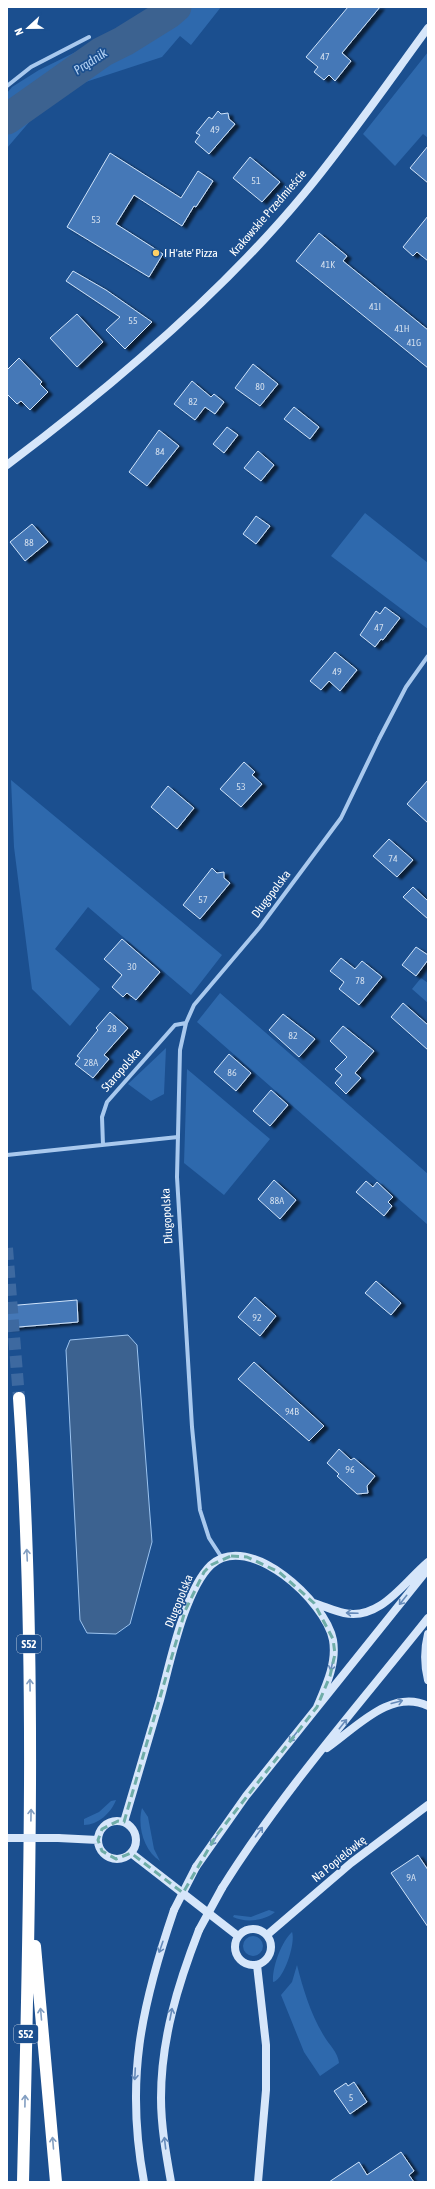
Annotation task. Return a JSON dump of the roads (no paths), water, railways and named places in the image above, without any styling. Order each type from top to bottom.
[{"type":"highway","name":"S52","points":[[19,1398],[29,1588],[31,1785],[23,2182]]},
{"type":"highway","points":[[29,1886],[56,2182]]},
{"type":"main road","name":"Krakowskie Przedmieście","points":[[7,465],[160,341],[240,264],[302,195],[428,28]]},
{"type":"main road","points":[[222,1558],[231,1556],[247,1557],[260,1561],[279,1572],[314,1603],[333,1638],[335,1654],[330,1676],[317,1707]]},
{"type":"main road","name":"Długopolska","points":[[124,1822],[185,1611],[204,1572],[211,1565],[222,1558]]},
{"type":"main road","points":[[314,1603],[345,1613],[360,1614],[387,1601],[428,1562]]},
{"type":"main road","points":[[144,2182],[135,2097],[138,2042],[150,1984],[174,1910],[196,1867],[246,1796],[428,1569]]},
{"type":"main road","points":[[171,2182],[162,2124],[161,2097],[164,2062],[173,2007],[182,1974],[199,1930],[222,1888],[261,1829],[428,1618]]},
{"type":"main road","points":[[428,1634],[424,1647],[425,1669],[428,1680]]},
{"type":"main road","points":[[319,1755],[389,1704],[406,1700],[419,1702],[428,1706]]},
{"type":"main road","name":"Na Popielówkę","points":[[267,1935],[351,1863],[428,1804]]},
{"type":"main road","points":[[112,1822],[124,1822],[133,1830],[136,1836],[134,1848],[131,1853],[122,1859],[110,1858],[102,1851],[98,1840],[102,1829],[112,1822]]},
{"type":"main road","points":[[7,1838],[98,1840]]},
{"type":"main road","points":[[131,1853],[238,1936]]},
{"type":"main road","points":[[252,1928],[258,1929],[267,1935],[270,1941],[270,1953],[267,1958],[257,1965],[245,1963],[236,1954],[235,1949],[238,1936],[241,1932],[252,1928]]},
{"type":"main road","points":[[257,1965],[263,2011],[266,2060],[266,2090],[258,2182]]},
{"type":"street","points":[[7,86],[31,67],[89,36]]},
{"type":"street","name":"Długopolska","points":[[222,1558],[209,1538],[199,1503],[192,1428],[177,1177],[180,1050],[186,1023],[194,1005],[260,927],[341,818],[378,738],[406,687],[428,656]]},
{"type":"street","name":"Staropolska","points":[[103,1145],[102,1117],[110,1097],[176,1025],[186,1023]]},
{"type":"street","points":[[7,1155],[178,1137]]},
{"type":"waterway","name":"Prądnik","points":[[7,119],[102,52],[124,41],[176,7]]},
{"type":"tunnel","points":[[7,1248],[19,1398]]},
{"type":"place","name":"I H'ate' Pizza","points":[[156,253]]}]
